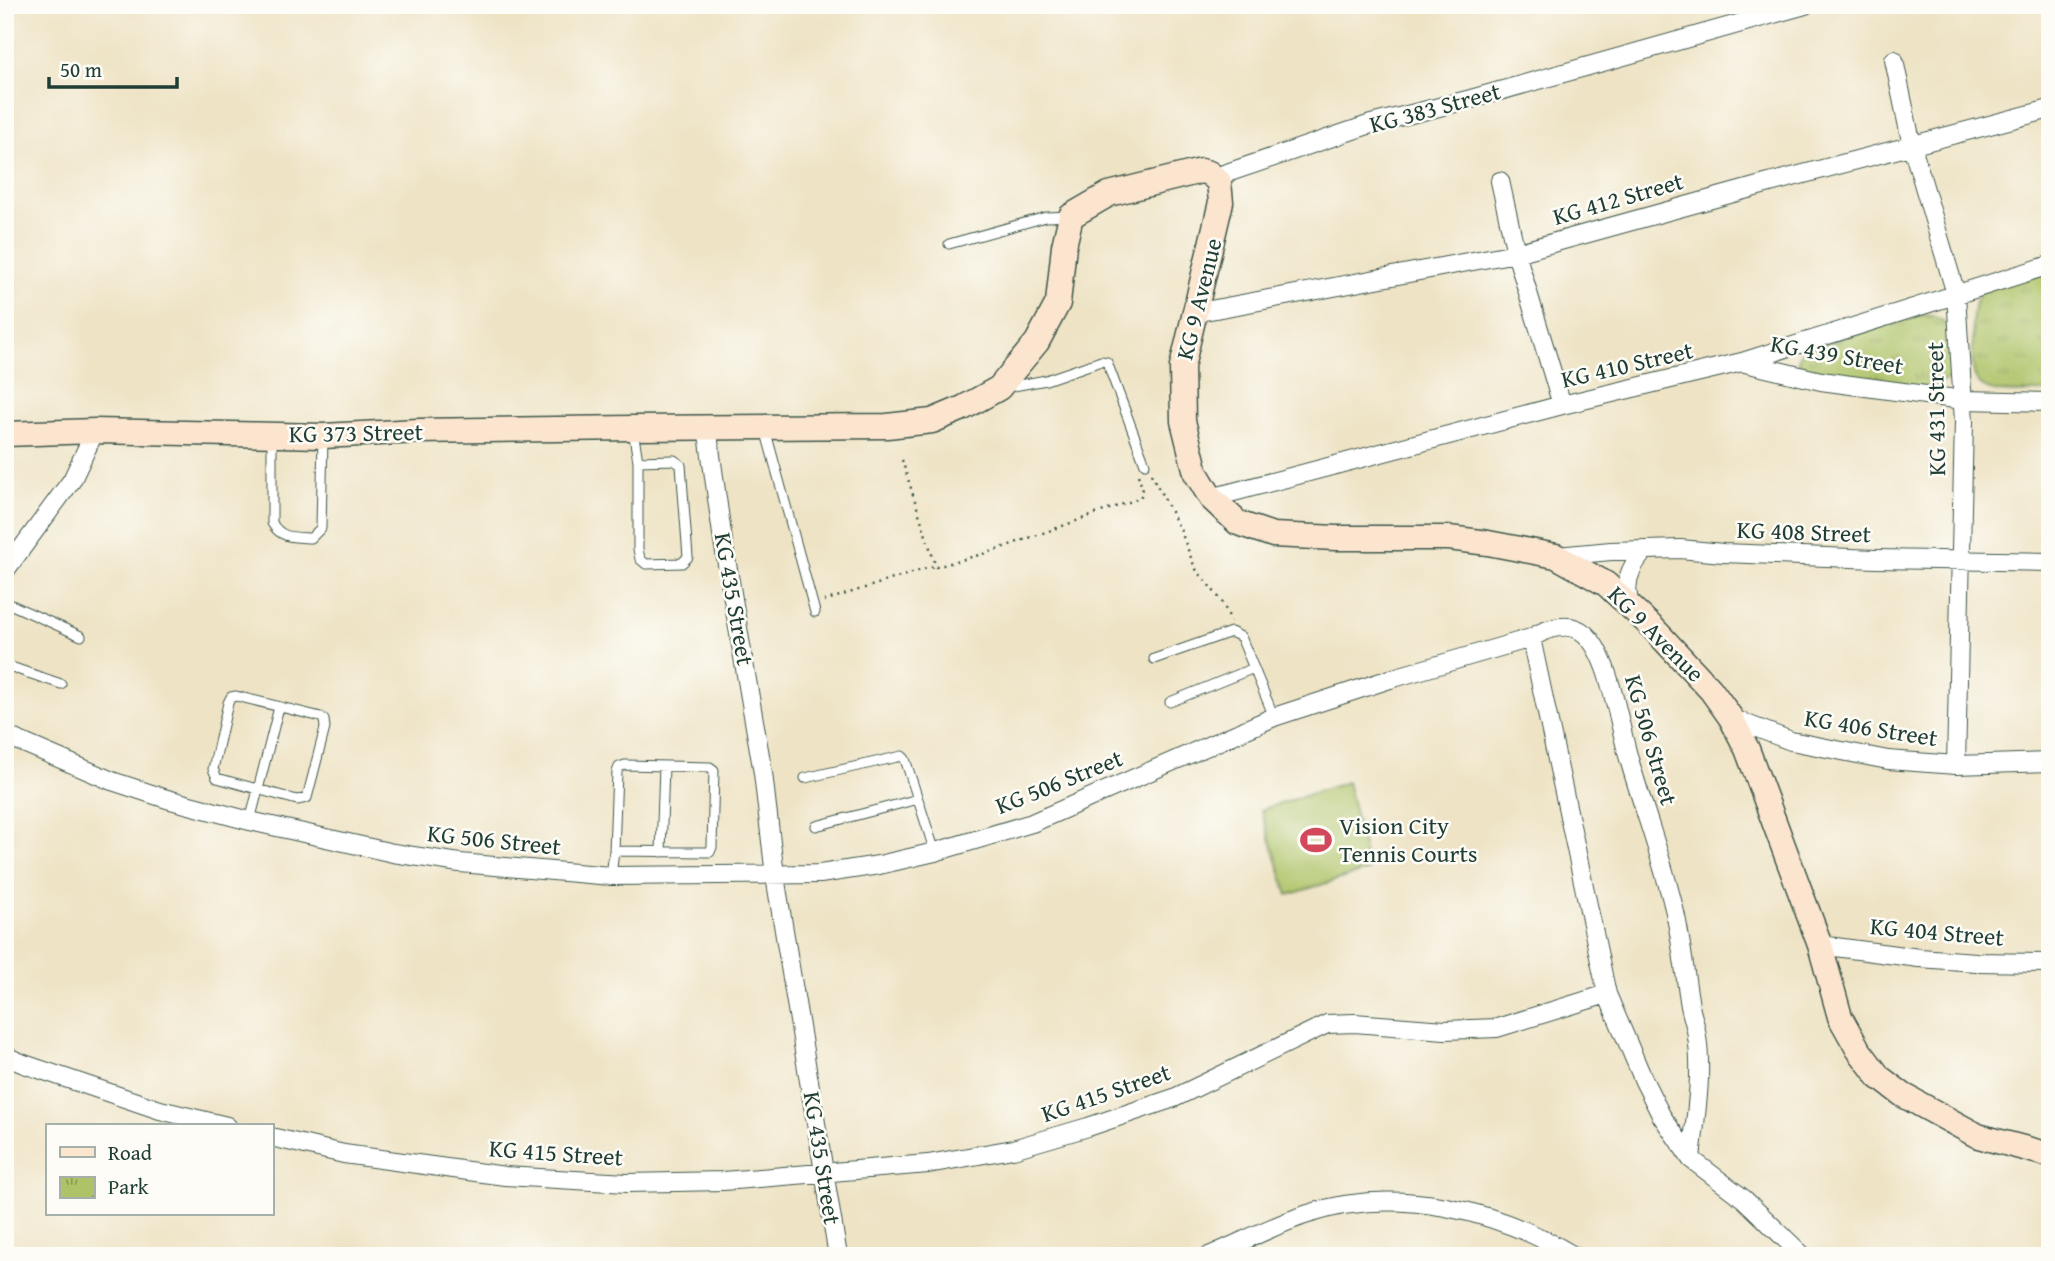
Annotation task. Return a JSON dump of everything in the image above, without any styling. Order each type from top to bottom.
[{"type":"main road","name":"KG 383 Street","points":[[1071,216],[1109,194],[1201,171],[1215,177]]},
{"type":"main road","name":"KG 9 Avenue","points":[[1215,177],[1219,182],[1221,202],[1182,367],[1183,421],[1196,473],[1212,498],[1238,523],[1273,535],[1449,538],[1556,556],[1606,584],[1631,606],[1712,690],[1731,718],[1747,749],[1820,945],[1840,1017],[1858,1049],[1879,1077],[1903,1095],[1978,1136],[2050,1155]]},
{"type":"main road","points":[[707,427],[887,426],[932,421],[999,388],[1037,342],[1058,303],[1064,246],[1071,216]]},
{"type":"main road","name":"KG 373 Street","points":[[5,434],[95,431],[323,436],[432,431],[707,427]]},
{"type":"street","name":"KG 383 Street","points":[[1215,177],[1371,124],[1471,99],[1805,5]]},
{"type":"street","name":"KG 431 Street","points":[[1894,60],[1912,146],[1956,294],[1963,400],[1956,765]]},
{"type":"street","name":"KG 412 Street","points":[[1194,313],[1516,253],[2050,109]]},
{"type":"street","points":[[1500,181],[1516,253],[1562,405]]},
{"type":"street","name":"KG 410 Street","points":[[1212,498],[1562,405],[1742,362],[2050,265]]},
{"type":"street","name":"KG 439 Street","points":[[1742,362],[1821,382],[1963,400],[2050,402]]},
{"type":"street","name":"KG 435 Street","points":[[707,427],[723,541],[763,773],[775,876],[838,1256]]},
{"type":"street","points":[[5,571],[72,480],[95,431]]},
{"type":"street","name":"KG 408 Street","points":[[1556,556],[1680,549],[1737,554],[2050,562]]},
{"type":"street","points":[[1631,606],[1626,596],[1628,581],[1633,564],[1644,551]]},
{"type":"street","name":"KG 506 Street","points":[[5,735],[112,781],[167,799],[250,821],[393,853],[460,863],[611,876],[820,874],[879,865],[935,852],[1032,823],[1274,717],[1531,638],[1556,627],[1580,631],[1587,636],[1603,662],[1676,916],[1698,1038],[1698,1097],[1691,1159]]},
{"type":"street","points":[[1531,638],[1607,994],[1644,1081],[1661,1115],[1691,1159],[1744,1199],[1803,1256]]},
{"type":"street","name":"KG 406 Street","points":[[1731,718],[1791,741],[1831,751],[1888,760],[1956,765],[2050,762]]},
{"type":"street","name":"KG 404 Street","points":[[1820,945],[1919,958],[2050,963]]},
{"type":"street","name":"KG 415 Street","points":[[273,1137],[344,1154],[505,1176],[626,1183],[723,1181],[928,1164],[1013,1149],[1088,1128],[1174,1098],[1327,1024],[1354,1023],[1445,1030],[1497,1028],[1607,994]]},
{"type":"street","points":[[5,1056],[160,1110],[219,1124]]},
{"type":"street","points":[[1209,1256],[1308,1214],[1381,1201],[1450,1207],[1515,1227],[1574,1256]]},
{"type":"lane","points":[[949,244],[1046,217],[1071,216]]},
{"type":"lane","points":[[999,388],[1041,381],[1101,361],[1107,362],[1147,467]]},
{"type":"lane","points":[[765,427],[814,608]]},
{"type":"lane","points":[[633,428],[638,461],[639,559],[646,564],[682,563],[688,557],[681,465],[674,460],[638,461]]},
{"type":"lane","points":[[272,434],[272,523],[278,533],[284,536],[311,538],[321,527],[323,436]]},
{"type":"lane","points":[[5,602],[81,636]]},
{"type":"lane","points":[[1154,659],[1231,632],[1236,634],[1241,637],[1274,717]]},
{"type":"lane","points":[[5,664],[61,684]]},
{"type":"lane","points":[[1170,702],[1254,668]]},
{"type":"lane","points":[[231,697],[321,717],[325,728],[307,798],[297,800],[257,789],[217,778],[214,774],[231,697]]},
{"type":"lane","points":[[250,821],[279,707]]},
{"type":"lane","points":[[805,778],[902,756],[935,852]]},
{"type":"lane","points":[[661,852],[664,766]]},
{"type":"lane","points":[[611,876],[617,772],[620,767],[710,767],[714,770],[710,852],[614,851]]},
{"type":"lane","points":[[816,826],[918,799]]},
{"type":"path","points":[[902,460],[934,566]]},
{"type":"path","points":[[814,608],[934,566],[939,567],[993,551],[1140,498],[1143,491],[1138,473],[1147,467],[1180,529],[1195,568],[1221,600],[1236,634]]},
{"type":"green space","points":[[2050,270],[2050,391],[2000,392],[1983,387],[1975,377],[1973,362],[1973,316],[1981,290]]},
{"type":"green space","points":[[1922,315],[1943,321],[1953,337],[1954,357],[1950,379],[1921,388],[1803,370],[1798,361],[1802,351],[1902,318]]},
{"type":"green space","name":"Vision City Tennis Courts","points":[[1347,782],[1369,870],[1288,895],[1261,810]]},
{"type":"place","name":"Vision City Tennis Courts","points":[[1316,840]]}]
